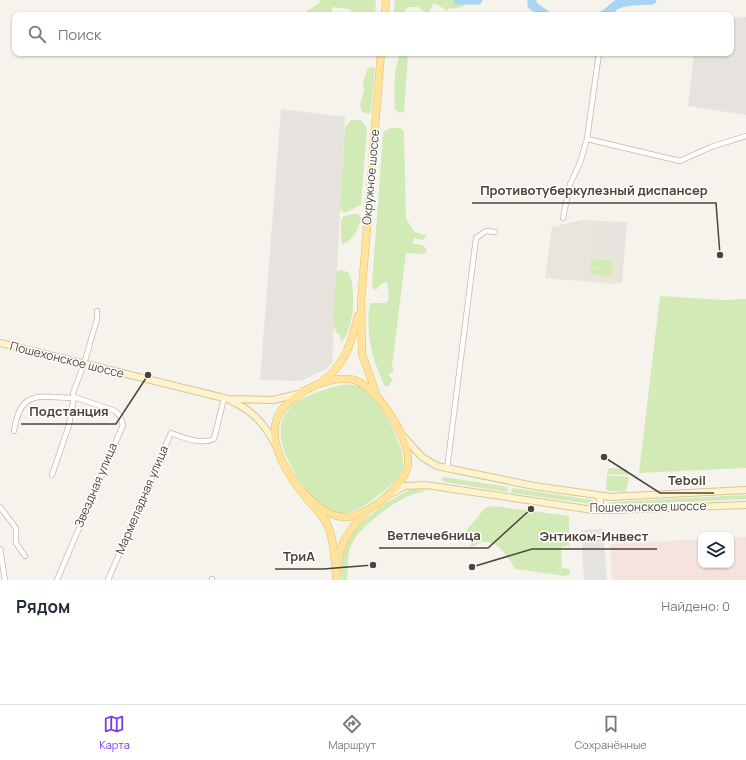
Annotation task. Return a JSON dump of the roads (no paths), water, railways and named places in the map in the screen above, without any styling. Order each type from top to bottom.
[{"type":"main road","points":[[385,12],[386,0]]},
{"type":"main road","name":"Окружное шоссе","points":[[378,397],[362,354],[361,302],[382,56]]},
{"type":"main road","name":"Окружное шоссе","points":[[319,385],[338,368],[345,358],[361,302]]},
{"type":"main road","name":"Пошехонское шоссе","points":[[0,343],[226,399]]},
{"type":"main road","name":"Окружное шоссе","points":[[336,572],[339,553],[343,542],[356,524],[371,508],[387,496],[404,476],[408,464],[405,447],[398,428],[378,397],[367,386],[351,379],[339,380],[319,385],[302,392],[286,405],[278,416],[275,430],[278,450],[286,468],[300,490],[327,525],[331,535],[336,580]]},
{"type":"main road","points":[[226,399],[272,400],[302,392]]},
{"type":"main road","points":[[226,399],[245,408],[261,422],[278,450]]},
{"type":"main road","name":"Пошехонское шоссе","points":[[398,428],[422,457],[429,462],[447,469],[510,482],[600,496],[746,490]]},
{"type":"main road","name":"Пошехонское шоссе","points":[[387,496],[405,486],[422,484],[600,510],[746,505]]},
{"type":"main road","name":"Окружное шоссе","points":[[300,490],[323,510],[337,516],[354,516],[371,508]]},
{"type":"main road","points":[[600,496],[600,510]]},
{"type":"street","points":[[563,218],[570,184],[580,162],[587,138],[599,56]]},
{"type":"street","points":[[587,138],[680,161],[711,147],[746,136]]},
{"type":"street","points":[[447,469],[476,238],[486,231],[495,232]]},
{"type":"street","points":[[52,475],[68,425],[76,380],[84,364],[97,318],[97,311]]},
{"type":"street","points":[[14,430],[23,403],[27,400],[42,396],[74,397]]},
{"type":"street","name":"Звездная улица","points":[[57,580],[123,425],[120,416],[115,412],[74,397]]},
{"type":"street","name":"Мармеладная улица","points":[[108,580],[171,433],[197,442],[214,439],[226,399]]},
{"type":"street","points":[[0,507],[16,528],[16,543],[25,556]]},
{"type":"street","points":[[0,549],[5,580]]},
{"type":"waterway","points":[[458,0],[478,0]]},
{"type":"waterway","points":[[532,0],[532,5],[542,12]]},
{"type":"waterway","points":[[608,12],[620,3],[628,1],[652,0]]},
{"type":"place","name":"Противотуберкулезный диспансер","points":[[720,255]]},
{"type":"place","name":"Подстанция","points":[[148,375]]},
{"type":"place","name":"Teboil","points":[[604,457]]},
{"type":"place","name":"Ветлечебница","points":[[531,509]]},
{"type":"place","name":"ТриА","points":[[373,565]]},
{"type":"place","name":"Энтиком-Инвест","points":[[472,567]]}]
